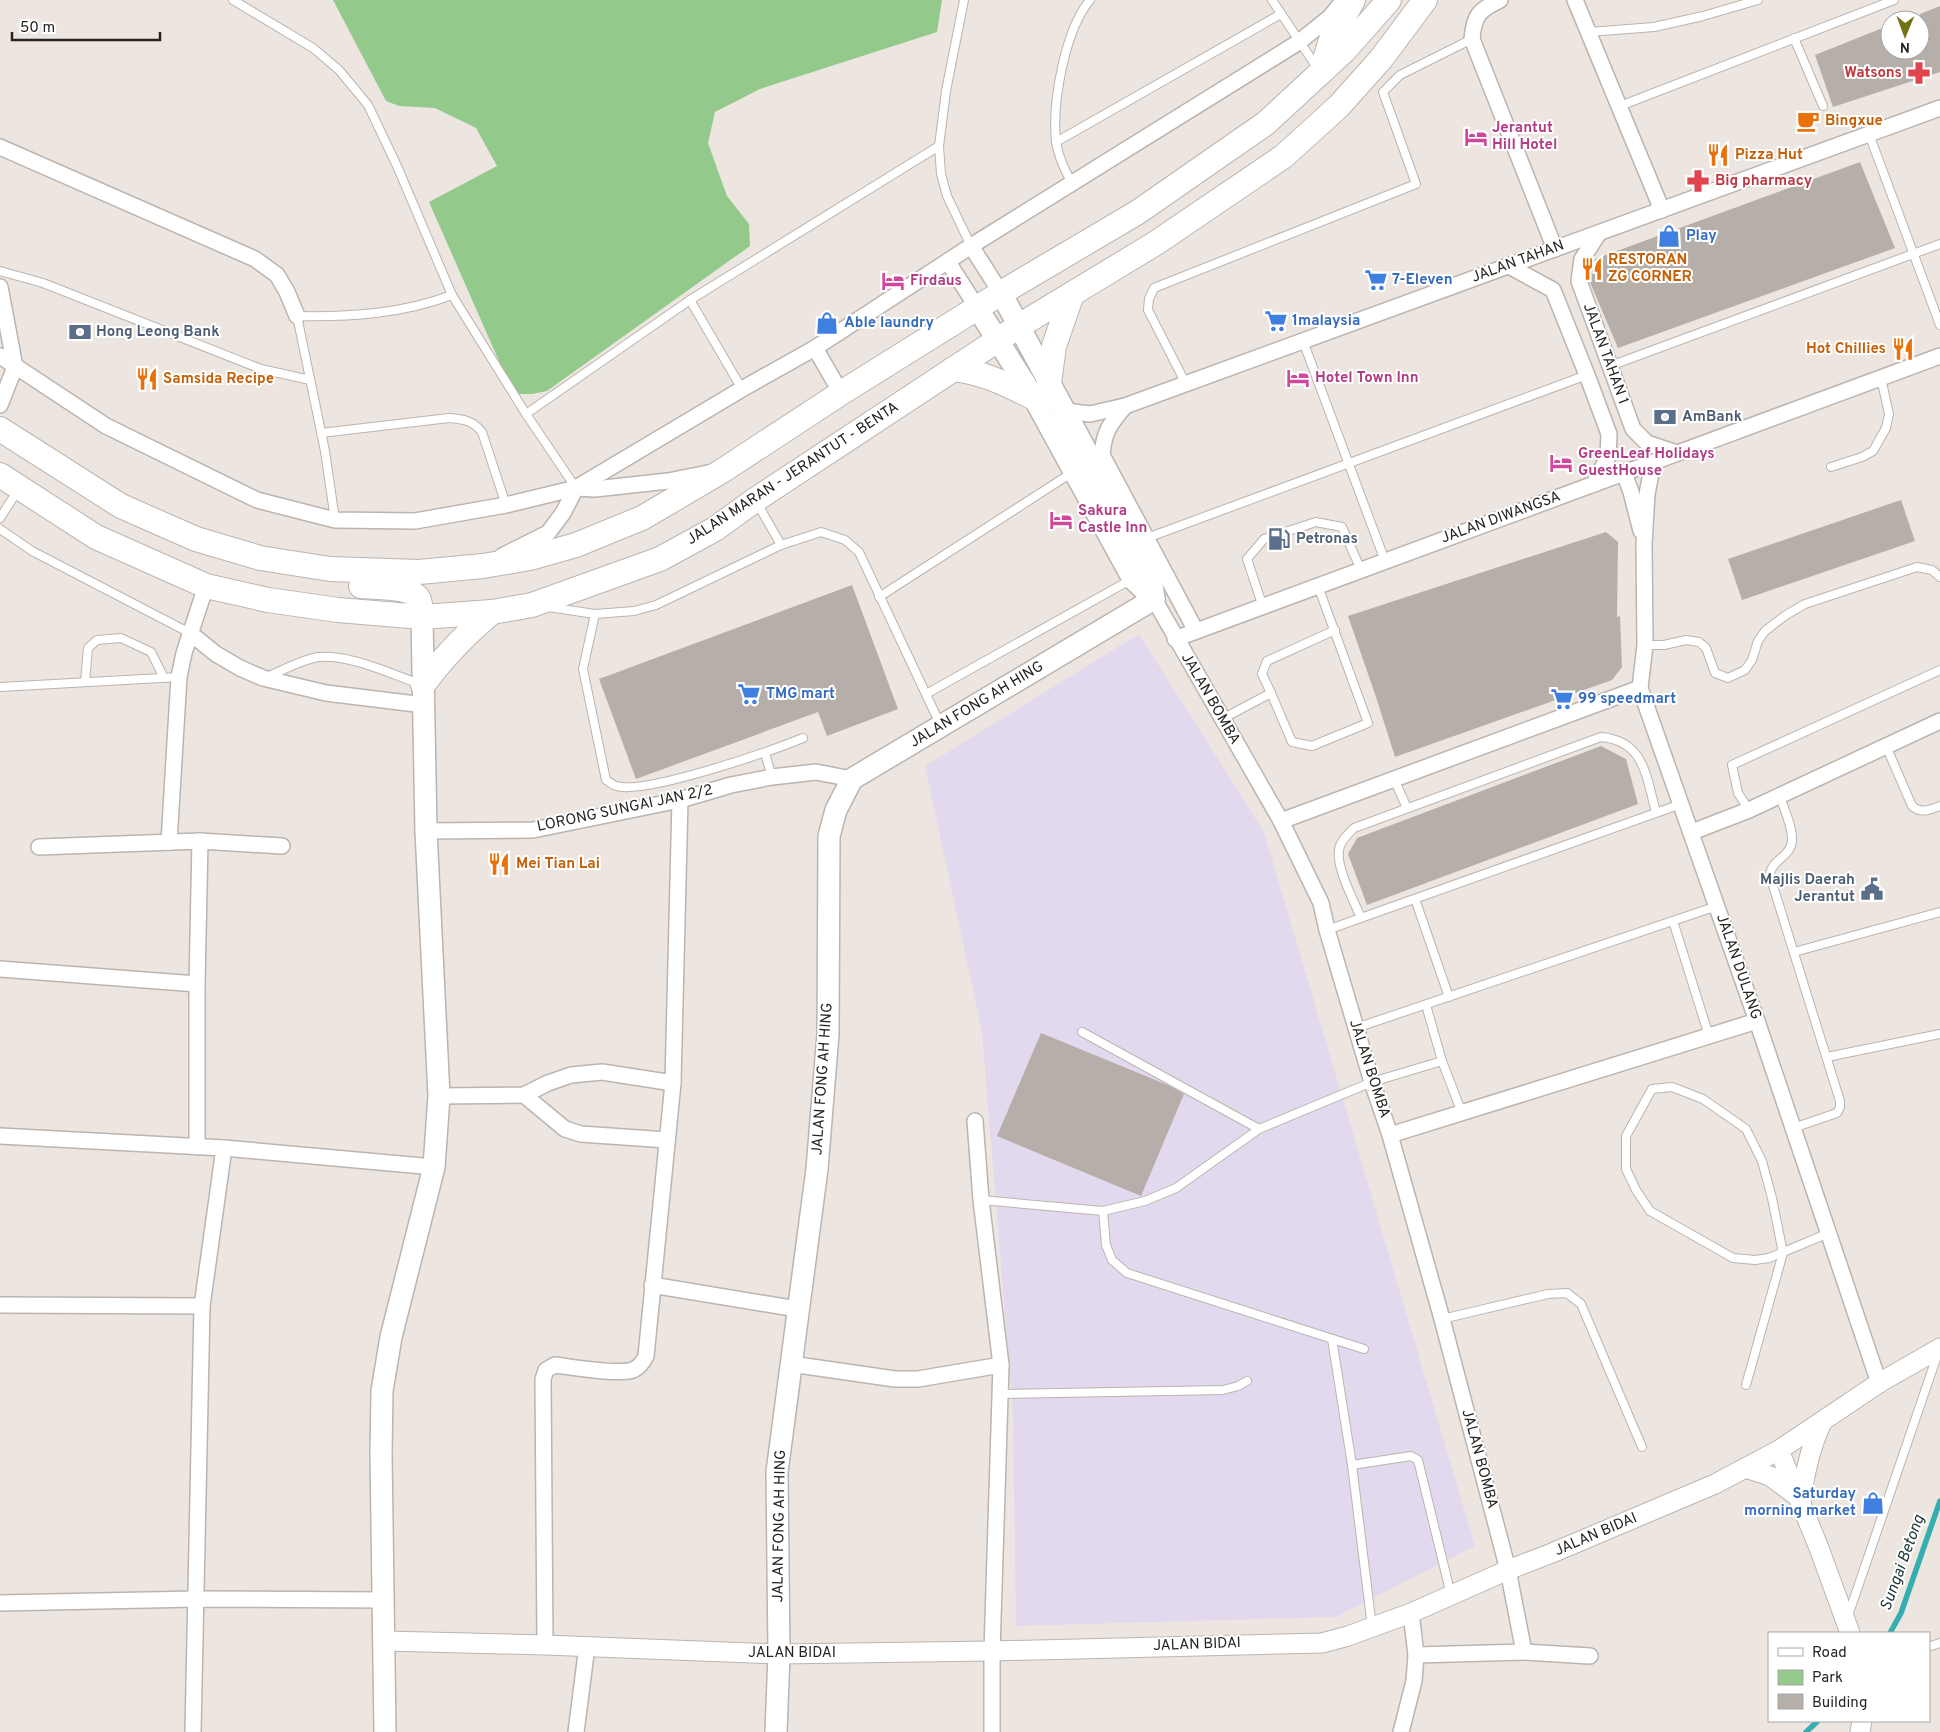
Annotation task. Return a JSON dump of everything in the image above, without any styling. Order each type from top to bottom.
[{"type":"main road","points":[[1321,73],[1332,40],[1353,0]]},
{"type":"main road","points":[[0,429],[121,506],[196,539],[260,558],[330,569],[419,572],[484,566],[530,558],[584,542],[642,518],[722,471],[841,393],[1138,212],[1266,123],[1344,51],[1388,0]]},
{"type":"main road","name":"JALAN MARAN - JERANTUT - BENTA","points":[[10,482],[96,537],[206,586],[268,600],[338,610],[422,617],[492,612],[532,605],[660,559],[715,529],[1019,326],[1156,243],[1284,156],[1339,106],[1381,59],[1426,0]]},
{"type":"main road","name":"JALAN BOMBA","points":[[1001,294],[1019,326],[1042,390],[1075,470],[1133,578],[1154,599]]},
{"type":"main road","points":[[953,369],[966,370],[1042,390],[1054,346],[1072,294]]},
{"type":"main road","name":"JALAN BOMBA","points":[[978,309],[998,340],[1042,390],[1065,411],[1150,569],[1154,599]]},
{"type":"main road","points":[[290,562],[294,572],[315,581],[406,590],[414,593],[418,599],[422,617],[426,831],[439,1096],[434,1167],[392,1337],[382,1391],[381,1453],[385,1732]]},
{"type":"main road","name":"JALAN FONG AH HING","points":[[776,1732],[778,1472],[797,1309],[817,1169],[828,1034],[829,836],[836,810],[852,779],[1154,599]]},
{"type":"main road","points":[[424,695],[436,666],[492,612]]},
{"type":"street","points":[[484,566],[548,533],[563,513],[576,488],[742,389],[815,348],[971,246],[1299,42],[1330,17],[1344,0]]},
{"type":"street","points":[[1500,0],[1481,11],[1474,22],[1472,39],[1554,249]]},
{"type":"street","points":[[1575,0],[1662,210]]},
{"type":"street","name":"JALAN TAHAN","points":[[1065,411],[1090,414],[1124,406],[1940,108]]},
{"type":"street","points":[[0,147],[255,259],[277,275],[287,292],[297,316]]},
{"type":"street","name":"JALAN TAHAN 1","points":[[1599,233],[1582,259],[1579,281],[1633,429],[1647,442],[1677,454]]},
{"type":"street","points":[[971,246],[1001,294]]},
{"type":"street","points":[[948,262],[978,309]]},
{"type":"street","name":"JALAN TAHAN 1","points":[[1509,266],[1552,290],[1587,375],[1609,434],[1608,456],[1594,484]]},
{"type":"street","points":[[0,287],[15,366],[0,405]]},
{"type":"street","points":[[815,348],[841,393]]},
{"type":"street","points":[[0,356],[106,426],[257,500],[335,520],[415,521],[506,505],[576,488],[595,489],[722,471]]},
{"type":"street","name":"JALAN DIWANGSA","points":[[1175,639],[1940,356]]},
{"type":"street","points":[[1124,406],[1108,427],[1103,439],[1102,454],[1196,632]]},
{"type":"street","name":"JALAN DULANG","points":[[1653,462],[1647,494],[1644,544],[1645,645],[1640,688],[1757,1021],[1879,1383]]},
{"type":"street","name":"JALAN DULANG","points":[[1624,473],[1631,492],[1644,544]]},
{"type":"street","points":[[170,842],[171,678],[184,652],[206,586]]},
{"type":"street","name":"JALAN BOMBA","points":[[1154,599],[1280,821],[1321,903],[1327,930],[1372,1082],[1390,1135],[1442,1319],[1508,1570],[1524,1652]]},
{"type":"street","points":[[190,633],[216,654],[240,668],[263,678],[326,693],[424,695]]},
{"type":"street","points":[[1280,821],[1640,688]]},
{"type":"street","points":[[1692,832],[1749,810],[1940,721]]},
{"type":"street","name":"LORONG SUNGAI JAN 2/2","points":[[426,831],[534,830],[680,800],[731,785],[772,777],[816,772],[852,779]]},
{"type":"street","points":[[545,1645],[543,1379],[546,1370],[555,1365],[621,1371],[632,1370],[641,1365],[646,1356],[673,1083],[680,800]]},
{"type":"street","points":[[40,847],[170,842],[282,846]]},
{"type":"street","points":[[197,1147],[197,984],[200,842]]},
{"type":"street","points":[[0,969],[197,984]]},
{"type":"street","points":[[1390,1135],[1757,1021]]},
{"type":"street","points":[[439,1096],[524,1095],[548,1083],[571,1075],[602,1072],[673,1083]]},
{"type":"street","points":[[524,1095],[565,1129],[581,1134],[667,1140]]},
{"type":"street","points":[[975,1121],[981,1200],[1001,1365],[992,1651],[992,1732]]},
{"type":"street","points":[[0,1136],[224,1148],[434,1167]]},
{"type":"street","points":[[193,1732],[202,1306],[224,1148]]},
{"type":"street","points":[[652,1285],[797,1309]]},
{"type":"street","points":[[0,1304],[202,1306]]},
{"type":"street","name":"JALAN BIDAI","points":[[385,1641],[587,1646],[778,1654],[992,1651],[1322,1642],[1372,1628],[1411,1613],[1508,1570],[1715,1484],[1779,1450],[1879,1383],[1940,1348]]},
{"type":"street","points":[[791,1364],[895,1379],[918,1379],[1001,1365]]},
{"type":"street","points":[[1800,1500],[1814,1438],[1822,1422]]},
{"type":"street","points":[[1779,1450],[1800,1500],[1848,1628]]},
{"type":"street","points":[[1745,1468],[1770,1476],[1800,1500]]},
{"type":"street","points":[[0,1603],[196,1599],[384,1600]]},
{"type":"street","points":[[1401,1732],[1414,1681],[1416,1655],[1411,1613]]},
{"type":"street","points":[[576,1732],[587,1646]]},
{"type":"street","points":[[1416,1655],[1524,1652],[1590,1656]]},
{"type":"lane","points":[[233,0],[313,48],[339,70],[368,105],[397,166],[452,295],[526,414],[576,488]]},
{"type":"lane","points":[[964,0],[946,91],[939,146],[947,196],[971,246]]},
{"type":"lane","points":[[1072,184],[1063,166],[1056,142],[1056,104],[1066,53],[1076,24],[1084,7],[1090,0]]},
{"type":"lane","points":[[1272,0],[1321,73]]},
{"type":"lane","points":[[1589,32],[1654,27],[1703,16],[1758,0]]},
{"type":"lane","points":[[1620,106],[1894,0]]},
{"type":"lane","points":[[1056,142],[1281,14]]},
{"type":"lane","points":[[1794,38],[1823,106]]},
{"type":"lane","points":[[1186,384],[1148,310],[1149,299],[1154,288],[1416,184],[1383,92],[1400,75],[1472,39]]},
{"type":"lane","points":[[1869,134],[1940,325]]},
{"type":"lane","points":[[526,414],[690,300],[939,146]]},
{"type":"lane","points":[[1610,366],[1940,244]]},
{"type":"lane","points":[[0,271],[43,283],[262,369],[310,380]]},
{"type":"lane","points":[[335,520],[321,433],[297,316],[337,317],[387,312],[426,305],[452,295]]},
{"type":"lane","points":[[690,300],[742,389]]},
{"type":"lane","points":[[1303,341],[1385,562]]},
{"type":"lane","points":[[1147,538],[1587,375]]},
{"type":"lane","points":[[1832,467],[1862,457],[1873,451],[1886,428],[1889,414],[1881,378]]},
{"type":"lane","points":[[321,433],[449,418],[464,419],[476,424],[482,432],[506,505]]},
{"type":"lane","points":[[879,597],[1075,470]]},
{"type":"lane","points":[[0,518],[10,482]]},
{"type":"lane","points":[[756,500],[780,545]]},
{"type":"lane","points":[[1263,606],[1247,559],[1264,539],[1316,522],[1342,527],[1362,570]]},
{"type":"lane","points":[[0,529],[32,551],[190,633]]},
{"type":"lane","points":[[532,605],[595,614],[634,610],[656,605],[780,545],[821,532],[845,540],[859,552],[941,726]]},
{"type":"lane","points":[[1645,645],[1686,640],[1699,642],[1706,648],[1715,673],[1728,678],[1746,670],[1752,660],[1758,641],[1766,631],[1786,615],[1805,604],[1917,567],[1932,570],[1940,577]]},
{"type":"lane","points":[[926,694],[1133,578]]},
{"type":"lane","points":[[1318,586],[1335,630],[1368,723],[1312,746],[1292,742],[1262,674],[1267,661],[1335,630]]},
{"type":"lane","points":[[595,614],[583,669],[606,780],[617,786],[648,786],[766,753],[803,738]]},
{"type":"lane","points":[[84,682],[88,648],[97,640],[121,638],[150,652],[171,678]]},
{"type":"lane","points":[[263,678],[318,658],[335,658],[361,663],[424,695]]},
{"type":"lane","points":[[1749,810],[1738,793],[1732,765],[1940,670]]},
{"type":"lane","points":[[0,687],[171,678]]},
{"type":"lane","points":[[1222,719],[1271,693]]},
{"type":"lane","points":[[1361,918],[1340,865],[1339,850],[1345,837],[1354,828],[1601,737],[1615,738],[1630,746],[1640,759],[1656,812]]},
{"type":"lane","points":[[1886,746],[1912,806],[1917,810],[1926,811],[1940,806]]},
{"type":"lane","points":[[766,753],[772,777]]},
{"type":"lane","points":[[1394,779],[1407,808]]},
{"type":"lane","points":[[1780,796],[1791,833],[1792,843],[1786,853],[1773,865],[1770,876],[1838,1090],[1840,1107],[1837,1113],[1793,1128]]},
{"type":"lane","points":[[1327,930],[1681,804]]},
{"type":"lane","points":[[1415,899],[1449,997]]},
{"type":"lane","points":[[1356,1028],[1717,906]]},
{"type":"lane","points":[[1794,952],[1940,912]]},
{"type":"lane","points":[[1673,921],[1709,1036]]},
{"type":"lane","points":[[1426,1005],[1442,1061],[1462,1113]]},
{"type":"lane","points":[[1082,1032],[1259,1129]]},
{"type":"lane","points":[[1827,1057],[1940,1034]]},
{"type":"lane","points":[[981,1200],[1103,1211],[1145,1201],[1176,1188],[1259,1129],[1372,1082],[1442,1061]]},
{"type":"lane","points":[[1746,1385],[1783,1253],[1772,1198],[1762,1161],[1746,1129],[1703,1099],[1672,1087],[1652,1089],[1626,1136],[1626,1169],[1636,1190],[1650,1211],[1733,1258],[1755,1260],[1783,1253],[1828,1233]]},
{"type":"lane","points":[[1103,1211],[1106,1245],[1112,1260],[1127,1273],[1364,1349]]},
{"type":"lane","points":[[1442,1319],[1548,1294],[1567,1293],[1581,1304],[1642,1447]]},
{"type":"lane","points":[[1332,1339],[1352,1465],[1372,1628]]},
{"type":"lane","points":[[1848,1628],[1940,1348]]},
{"type":"lane","points":[[1000,1394],[1222,1390],[1238,1386],[1247,1381]]},
{"type":"lane","points":[[1352,1465],[1411,1456],[1418,1460],[1451,1595]]},
{"type":"lane","points":[[1931,1646],[1940,1643]]},
{"type":"shaded area","points":[[1139,634],[1264,832],[1475,1546],[1336,1617],[1016,1626],[1013,1415],[982,1032],[925,766]]},
{"type":"green space","points":[[333,0],[942,0],[937,32],[760,89],[715,112],[708,143],[727,196],[749,224],[750,246],[547,391],[518,394],[510,386],[429,202],[497,166],[476,128],[435,108],[399,106],[386,101]]},
{"type":"building","points":[[1940,6],[1940,72],[1833,107],[1815,55],[1880,29],[1880,60],[1930,60],[1930,10]]},
{"type":"building","points":[[1860,162],[1895,248],[1618,348],[1589,280],[1595,259]]},
{"type":"building","points":[[1901,500],[1915,541],[1742,600],[1728,559]]},
{"type":"building","points":[[1606,532],[1618,542],[1617,617],[1620,616],[1622,667],[1612,680],[1395,757],[1348,616]]},
{"type":"building","name":"TMG mart","points":[[852,585],[898,709],[827,736],[818,712],[636,779],[599,679]]},
{"type":"building","points":[[1601,746],[1626,759],[1638,804],[1367,905],[1348,854],[1357,838]]},
{"type":"building","points":[[1041,1033],[1170,1086],[1184,1094],[1141,1196],[997,1136]]},
{"type":"waterway","name":"Sungai Betong","points":[[1891,1632],[1901,1613],[1940,1501]]},
{"type":"waterway","name":"Sungai Betong","points":[[1806,1732],[1817,1722]]},
{"type":"place","name":"Watsons","points":[[1919,73]]},
{"type":"place","name":"Bingxue","points":[[1808,121]]},
{"type":"place","name":"Jerantut Hill Hotel","points":[[1476,137]]},
{"type":"place","name":"Pizza Hut","points":[[1718,155]]},
{"type":"place","name":"Big pharmacy","points":[[1698,181]]},
{"type":"place","name":"Play","points":[[1669,236]]},
{"type":"place","name":"RESTORAN ZG CORNER","points":[[1592,269]]},
{"type":"place","name":"7-Eleven","points":[[1376,280]]},
{"type":"place","name":"Firdaus","points":[[893,281]]},
{"type":"place","name":"1malaysia","points":[[1276,321]]},
{"type":"place","name":"Able laundry","points":[[827,323]]},
{"type":"place","name":"Hong Leong Bank","points":[[80,332]]},
{"type":"place","name":"Hot Chillies","points":[[1903,349]]},
{"type":"place","name":"Hotel Town Inn","points":[[1298,378]]},
{"type":"place","name":"Samsida Recipe","points":[[147,379]]},
{"type":"place","name":"AmBank","points":[[1665,417]]},
{"type":"place","name":"GreenLeaf Holidays GuestHouse","points":[[1561,463]]},
{"type":"place","name":"Sakura Castle Inn","points":[[1061,520]]},
{"type":"place","name":"Petronas","points":[[1279,539]]},
{"type":"place","name":"TMG mart","points":[[749,694]]},
{"type":"place","name":"99 speedmart","points":[[1562,699]]},
{"type":"place","name":"Mei Tian Lai","points":[[499,864]]},
{"type":"place","name":"Majlis Daerah Jerantut","points":[[1872,889]]},
{"type":"place","name":"Saturday morning market","points":[[1873,1503]]}]
